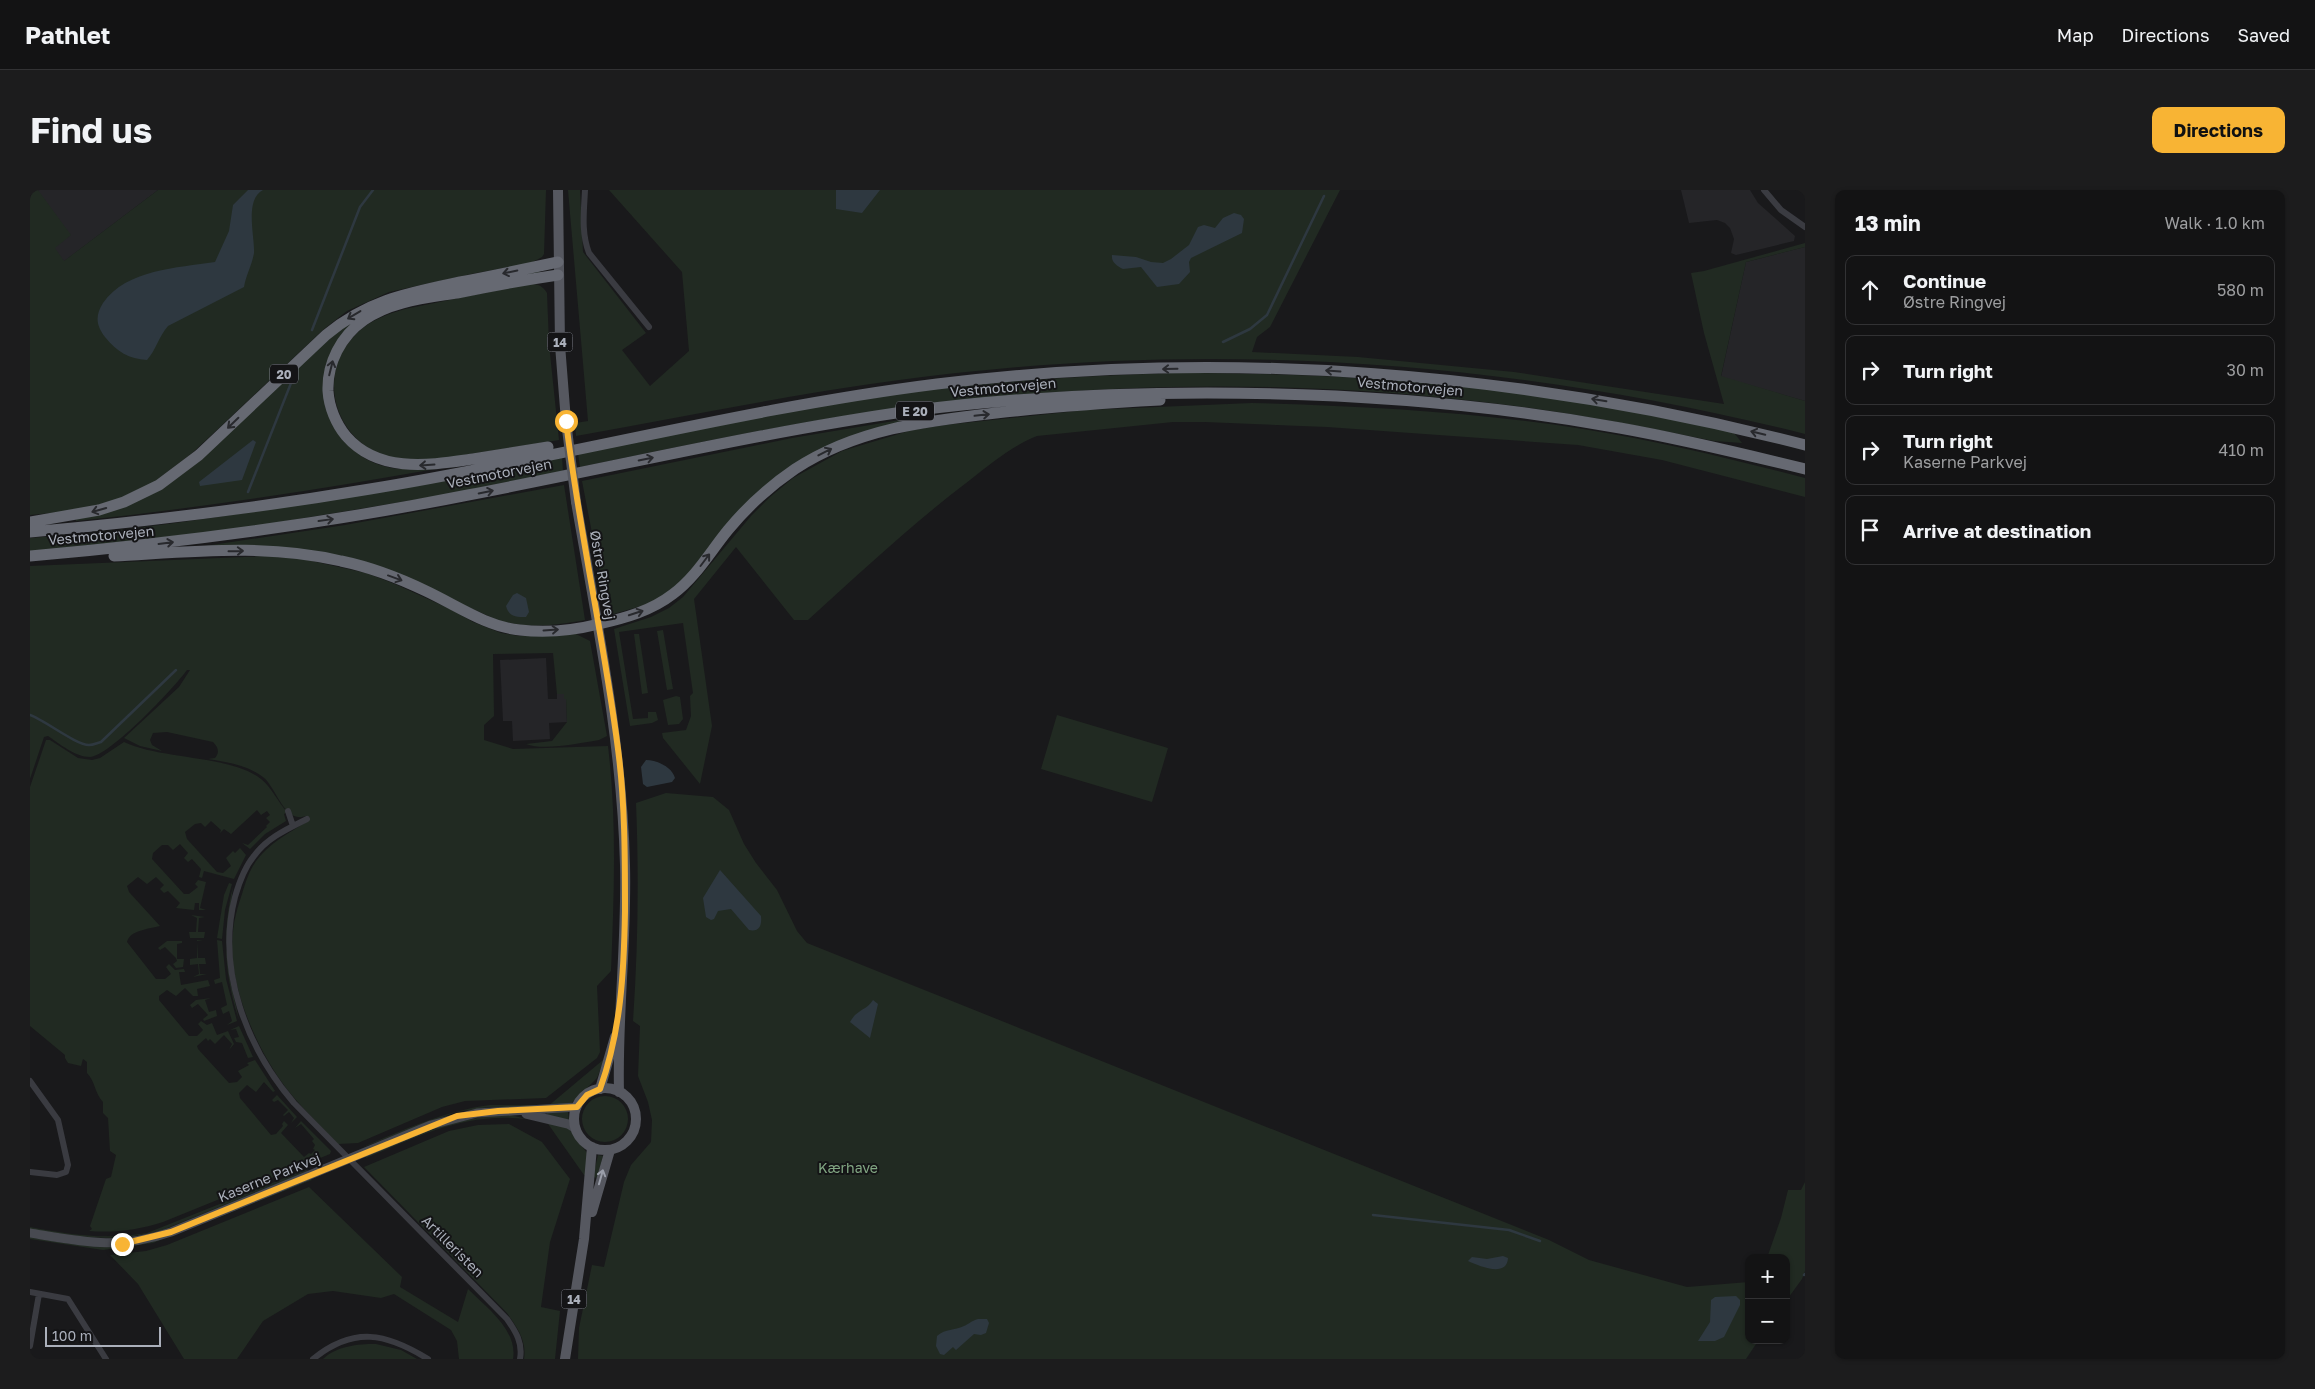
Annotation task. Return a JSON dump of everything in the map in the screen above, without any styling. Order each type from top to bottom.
[{"type":"highway","name":"20","points":[[30,522],[99,510],[124,502],[159,485],[198,455],[312,347],[341,323],[367,307],[398,295],[558,262]]},
{"type":"highway","points":[[558,275],[413,300],[383,310],[364,320],[341,344],[331,366],[328,393],[331,408],[342,430],[356,446],[374,457],[391,463],[411,465],[442,463],[666,430]]},
{"type":"highway","name":"Vestmotorvejen","points":[[30,532],[235,510],[372,489],[666,430],[844,397],[941,383],[1034,375],[1211,368],[1322,370],[1427,378],[1514,387],[1657,410],[1723,424],[1805,445]]},
{"type":"highway","name":"Vestmotorvejen","points":[[30,558],[188,541],[352,517],[802,428],[914,411],[1011,400],[1131,393],[1297,393],[1409,400],[1525,413],[1618,428],[1718,448],[1805,469]]},
{"type":"highway","name":"E 20","points":[[598,624],[639,613],[672,595],[692,576],[737,520],[773,486],[816,456],[865,435],[914,424],[1032,409],[1166,400],[1243,398],[1297,393]]},
{"type":"highway","points":[[30,558],[242,550],[301,553],[340,560],[382,573],[409,583],[483,619],[512,628],[548,630],[598,624]]},
{"type":"main road","name":"Østre Ringvej","points":[[558,190],[558,275],[566,421],[576,502],[618,750],[624,829],[624,946],[618,1025],[619,1092]]},
{"type":"main road","name":"Østre Ringvej","points":[[600,1089],[618,1025]]},
{"type":"main road","points":[[600,1089],[619,1092],[632,1104],[636,1115],[635,1126],[631,1136],[624,1144],[610,1150],[592,1147],[584,1141],[576,1129],[577,1107],[587,1095],[600,1089]]},
{"type":"main road","name":"14","points":[[565,1359],[584,1239],[592,1147]]},
{"type":"main road","name":"14","points":[[584,1239],[610,1150]]},
{"type":"street","points":[[585,190],[583,227],[584,241],[589,253],[649,327]]},
{"type":"street","points":[[1764,190],[1781,210],[1805,228]]},
{"type":"street","points":[[288,811],[293,826]]},
{"type":"street","name":"Artilleristen","points":[[306,819],[271,839],[260,848],[248,864],[232,910],[230,935],[233,980],[248,1028],[270,1071],[294,1103],[507,1319],[517,1334],[521,1345],[520,1359]]},
{"type":"street","points":[[30,1081],[58,1120],[68,1165],[66,1172],[61,1175],[30,1172]]},
{"type":"street","name":"Kaserne Parkvej","points":[[30,1233],[102,1244],[143,1240],[171,1232],[457,1116],[498,1111],[514,1112],[577,1107]]},
{"type":"street","name":"Kaserne Parkvej","points":[[514,1112],[568,1124],[576,1129]]},
{"type":"street","points":[[30,1292],[68,1299],[106,1359]]},
{"type":"street","points":[[30,1346],[39,1294]]},
{"type":"street","points":[[313,1359],[336,1343],[350,1338],[371,1336],[391,1339],[428,1359]]},
{"type":"shaded area","points":[[30,190],[158,190],[30,287]]},
{"type":"shaded area","points":[[248,190],[263,190],[257,195],[252,210],[254,253],[244,287],[168,326],[147,360],[129,356],[114,347],[105,337],[98,324],[98,316],[103,303],[125,283],[139,277],[169,269],[215,262],[229,231],[233,205]]},
{"type":"shaded area","points":[[836,190],[880,190],[862,213],[836,209]]},
{"type":"shaded area","points":[[1681,190],[1750,190],[1758,203],[1795,236],[1794,241],[1736,255],[1731,253],[1734,239],[1730,228],[1725,223],[1717,220],[1689,223]]},
{"type":"shaded area","points":[[1234,213],[1241,215],[1244,219],[1242,233],[1191,258],[1189,262],[1190,272],[1179,284],[1157,287],[1141,267],[1123,269],[1112,260],[1112,255],[1136,257],[1151,262],[1163,263],[1189,245],[1198,227],[1204,225],[1215,228],[1223,218]]},
{"type":"shaded area","points":[[1805,247],[1805,401],[1721,377],[1746,262]]},
{"type":"shaded area","points":[[253,440],[256,442],[242,480],[200,486],[199,482]]},
{"type":"shaded area","points":[[517,593],[526,598],[529,612],[526,617],[513,616],[507,610],[506,606],[513,595]]},
{"type":"shaded area","points":[[546,658],[548,699],[557,699],[557,694],[564,694],[567,722],[549,723],[550,739],[513,741],[512,721],[503,721],[500,660]]},
{"type":"shaded area","points":[[646,760],[664,765],[675,778],[672,782],[647,787],[643,784],[641,767]]},
{"type":"shaded area","points":[[720,870],[761,916],[759,928],[749,930],[731,909],[718,911],[714,919],[711,920],[706,917],[703,898]]},
{"type":"shaded area","points":[[873,1000],[878,1004],[870,1038],[850,1022]]},
{"type":"shaded area","points":[[1503,1256],[1508,1258],[1506,1264],[1503,1268],[1498,1269],[1485,1268],[1468,1261],[1472,1257],[1487,1259]]},
{"type":"shaded area","points":[[1736,1296],[1740,1300],[1740,1305],[1724,1337],[1715,1341],[1698,1341],[1710,1322],[1711,1300],[1715,1297]]},
{"type":"shaded area","points":[[978,1319],[987,1319],[989,1323],[986,1333],[981,1335],[974,1334],[956,1350],[953,1347],[944,1355],[940,1354],[936,1346],[937,1336]]},
{"type":"green space","points":[[30,190],[38,190],[71,235],[55,248],[64,261],[158,190],[546,190],[544,254],[531,263],[389,292],[347,311],[324,329],[191,454],[154,482],[117,500],[73,511],[30,515]]},
{"type":"green space","points":[[568,190],[580,190],[583,252],[646,333],[622,350],[650,386],[689,351],[682,272],[609,190],[1340,190],[1270,327],[1257,337],[1252,352],[1358,357],[1514,372],[1724,404],[1704,333],[1691,273],[1805,243],[1805,247],[1746,262],[1721,376],[1805,401],[1805,434],[1704,411],[1601,391],[1498,377],[1394,366],[1289,360],[1185,359],[1080,363],[976,371],[876,383],[776,399],[576,436],[575,423],[588,421]]},
{"type":"green space","points":[[539,269],[540,273],[405,300],[384,307],[357,321],[338,344],[330,365],[327,386],[329,408],[337,428],[349,445],[366,459],[387,467],[411,469],[453,466],[265,497],[76,521],[76,519],[123,506],[178,476],[215,445],[322,343],[345,324],[370,309],[409,295]]},
{"type":"green space","points":[[529,284],[539,285],[547,293],[549,344],[559,440],[416,461],[396,459],[375,452],[358,440],[345,425],[337,407],[334,388],[336,368],[344,349],[358,332],[368,324],[405,309]]},
{"type":"green space","points":[[1172,373],[1345,377],[1517,392],[1726,430],[1735,434],[1742,443],[1714,441],[1615,422],[1452,398],[1325,389],[1196,387],[1069,391],[951,401],[791,425],[580,467],[578,454],[770,415],[876,396],[1003,382]]},
{"type":"green space","points":[[1252,403],[1377,408],[1460,414],[1583,429],[1695,451],[1805,478],[1805,497],[1662,460],[1578,445],[1327,427],[1205,422],[1173,422],[1037,436],[1002,455],[949,496],[887,548],[808,620],[794,620],[736,547],[694,599],[712,726],[700,784],[663,738],[662,733],[686,730],[691,716],[690,696],[693,693],[683,623],[619,632],[633,719],[648,718],[648,712],[656,712],[658,720],[652,723],[630,726],[614,629],[651,617],[669,608],[683,597],[751,516],[770,497],[793,478],[842,451],[912,430],[945,425],[1086,410]]},
{"type":"green space","points":[[900,420],[901,423],[775,480],[684,581],[655,602],[610,615],[607,611],[582,481],[792,438]]},
{"type":"green space","points":[[562,457],[563,471],[444,495],[237,529],[30,552],[30,538],[164,524],[297,505]]},
{"type":"green space","points":[[564,485],[585,620],[580,621],[540,626],[500,621],[370,564],[205,546],[345,525]]},
{"type":"green space","points":[[265,556],[303,559],[366,573],[395,584],[450,609],[473,622],[501,633],[519,636],[574,633],[590,641],[607,736],[599,740],[562,746],[542,747],[526,744],[552,741],[567,722],[566,699],[564,699],[564,694],[557,694],[553,653],[493,654],[494,716],[484,725],[484,740],[513,749],[608,746],[614,830],[613,915],[611,971],[597,986],[600,1052],[597,1058],[546,1098],[465,1101],[442,1107],[358,1143],[338,1144],[295,1099],[273,1069],[256,1038],[237,985],[232,949],[236,913],[245,883],[252,868],[258,858],[272,844],[308,821],[306,816],[298,817],[286,810],[268,782],[257,773],[237,765],[208,759],[215,758],[218,754],[213,742],[167,732],[153,733],[150,740],[152,745],[162,751],[140,746],[124,738],[179,687],[190,670],[187,670],[126,734],[99,754],[90,757],[79,755],[48,736],[44,737],[30,779],[30,566]]},
{"type":"green space","points":[[663,630],[673,689],[667,690],[657,631]]},
{"type":"green space","points":[[634,634],[639,634],[648,693],[642,694]]},
{"type":"green space","points":[[676,696],[680,697],[683,719],[679,724],[668,725],[663,700]]},
{"type":"green space","points":[[1057,715],[1168,748],[1152,802],[1041,769]]},
{"type":"green space","points":[[46,740],[50,740],[78,758],[92,760],[100,758],[124,742],[157,752],[214,761],[232,766],[248,771],[261,779],[287,812],[284,814],[286,821],[265,834],[250,849],[242,843],[248,845],[267,827],[270,822],[266,818],[270,815],[267,811],[261,815],[257,810],[231,834],[224,829],[220,833],[221,830],[211,821],[205,827],[201,823],[195,824],[185,832],[187,839],[217,872],[223,873],[231,866],[226,858],[233,851],[235,853],[240,848],[246,855],[234,879],[204,871],[202,878],[199,877],[201,869],[192,859],[188,862],[184,858],[188,853],[180,844],[173,850],[168,845],[162,845],[153,853],[152,859],[184,894],[189,894],[198,887],[195,884],[198,880],[206,882],[200,908],[206,910],[199,910],[199,903],[195,903],[194,910],[176,908],[180,903],[168,891],[164,893],[160,889],[164,885],[156,877],[147,884],[138,877],[127,886],[129,892],[160,926],[136,932],[127,942],[156,979],[165,979],[171,974],[166,967],[169,964],[175,970],[184,969],[185,972],[179,972],[181,985],[208,980],[210,986],[197,989],[198,996],[193,996],[185,988],[176,996],[167,990],[159,996],[159,1000],[189,1036],[197,1036],[203,1030],[198,1024],[201,1021],[207,1025],[212,1023],[217,1035],[228,1031],[234,1044],[229,1050],[232,1044],[224,1035],[215,1044],[206,1038],[197,1046],[229,1083],[237,1082],[242,1077],[238,1071],[249,1065],[247,1063],[255,1060],[275,1091],[273,1092],[264,1082],[256,1092],[247,1085],[239,1093],[240,1098],[271,1135],[276,1134],[283,1126],[284,1121],[288,1125],[281,1133],[304,1157],[309,1153],[311,1154],[315,1150],[313,1149],[315,1145],[312,1141],[314,1139],[301,1124],[295,1128],[301,1121],[331,1151],[330,1154],[163,1222],[126,1230],[108,1232],[89,1231],[92,1229],[90,1226],[106,1179],[111,1177],[116,1155],[110,1151],[108,1118],[103,1113],[103,1102],[87,1073],[87,1062],[83,1059],[81,1066],[68,1063],[65,1055],[30,1026],[30,787]]},
{"type":"green space","name":"Kærhave","points":[[666,793],[713,797],[729,810],[744,844],[777,890],[797,931],[807,943],[1549,1240],[1589,1260],[1687,1287],[1745,1282],[1745,1344],[1756,1344],[1746,1359],[578,1359],[579,1328],[592,1265],[604,1267],[624,1182],[631,1165],[651,1142],[652,1120],[648,1102],[638,1076],[640,1026],[633,1021],[638,912],[636,803]]},
{"type":"green space","points":[[229,883],[232,884],[225,910],[222,939],[217,938],[224,895]]},
{"type":"green space","points":[[233,886],[226,945],[229,903]]},
{"type":"green space","points":[[191,915],[205,917],[199,918],[198,932],[205,932],[204,938],[190,938],[189,932],[196,932],[197,918]]},
{"type":"green space","points":[[217,940],[222,941],[226,979],[237,1021],[227,1025],[232,1021],[229,1011],[223,1014],[221,1008],[227,1005],[222,982],[215,984],[214,980],[220,978]]},
{"type":"green space","points":[[167,941],[182,941],[182,943],[177,944],[177,959],[184,959],[183,967],[176,968],[173,964],[177,961],[176,958],[165,947],[160,950],[158,948]]},
{"type":"green space","points":[[197,941],[198,958],[205,958],[206,964],[199,964],[200,974],[207,974],[193,977],[199,974],[198,964],[190,965],[190,959],[197,958]]},
{"type":"green space","points":[[226,949],[230,980],[239,1020],[230,986]]},
{"type":"green space","points":[[211,998],[205,1000],[209,1012],[216,1010],[217,1016],[204,1021],[203,1019],[208,1015],[198,1004],[192,1008],[190,1005],[196,1000]]},
{"type":"green space","points":[[239,1026],[253,1057],[248,1058],[242,1043],[236,1042],[234,1038],[239,1037],[236,1029],[230,1030]]},
{"type":"green space","points":[[603,1060],[597,1078],[574,1101],[570,1104],[547,1107]]},
{"type":"green space","points":[[277,1095],[297,1117],[291,1123],[294,1118],[289,1112],[283,1115],[288,1110],[278,1100],[274,1102],[272,1100]]},
{"type":"green space","points":[[600,1096],[610,1096],[624,1106],[628,1119],[624,1132],[618,1138],[610,1142],[600,1142],[586,1132],[582,1124],[582,1114],[592,1100]]},
{"type":"green space","points":[[490,1105],[544,1105],[544,1107],[490,1107],[456,1112]]},
{"type":"green space","points":[[456,1112],[361,1148],[408,1128]]},
{"type":"green space","points":[[547,1112],[568,1112],[569,1121],[547,1116]]},
{"type":"green space","points":[[511,1115],[526,1119],[483,1119],[463,1122],[424,1134],[366,1158],[365,1156],[436,1128],[472,1119]]},
{"type":"green space","points":[[546,1121],[566,1127],[571,1131],[587,1153],[587,1176],[584,1175]]},
{"type":"green space","points":[[509,1124],[542,1142],[570,1179],[550,1242],[541,1307],[560,1311],[555,1359],[524,1359],[523,1340],[507,1313],[364,1167],[449,1131],[478,1125]]},
{"type":"green space","points":[[598,1155],[603,1156],[597,1178],[593,1177]]},
{"type":"green space","points":[[307,1169],[308,1171],[165,1229],[147,1234],[98,1238],[30,1229],[30,1227],[102,1236],[147,1233]]},
{"type":"green space","points":[[311,1179],[153,1243],[103,1250],[30,1239],[30,1237],[91,1246],[121,1246],[152,1242]]},
{"type":"green space","points":[[1805,1182],[1805,1271],[1802,1279],[1790,1296],[1790,1254],[1768,1254],[1781,1218],[1788,1190],[1801,1190]]},
{"type":"green space","points":[[309,1187],[402,1277],[400,1287],[458,1322],[468,1289],[491,1311],[506,1329],[511,1338],[513,1359],[459,1359],[457,1341],[451,1330],[394,1294],[381,1298],[333,1291],[308,1294],[263,1321],[237,1359],[184,1359],[138,1284],[110,1255],[146,1251],[167,1245]]},
{"type":"green space","points":[[376,1344],[401,1350],[417,1359],[323,1359],[335,1351],[348,1347]]},
{"type":"waterway","points":[[312,330],[360,207],[373,190]]},
{"type":"waterway","points":[[1223,342],[1250,329],[1267,315],[1324,196]]},
{"type":"waterway","points":[[248,492],[293,378]]},
{"type":"waterway","points":[[30,715],[83,744],[95,744],[101,742],[176,670]]},
{"type":"waterway","points":[[1373,1215],[1509,1230],[1540,1241]]},
{"type":"route","points":[[122,1244],[157,1237],[171,1232],[457,1116],[498,1111],[514,1112],[577,1107],[587,1095],[600,1089],[618,1025],[624,946],[625,866],[622,791],[618,750],[598,624],[576,502],[566,421]]}]
